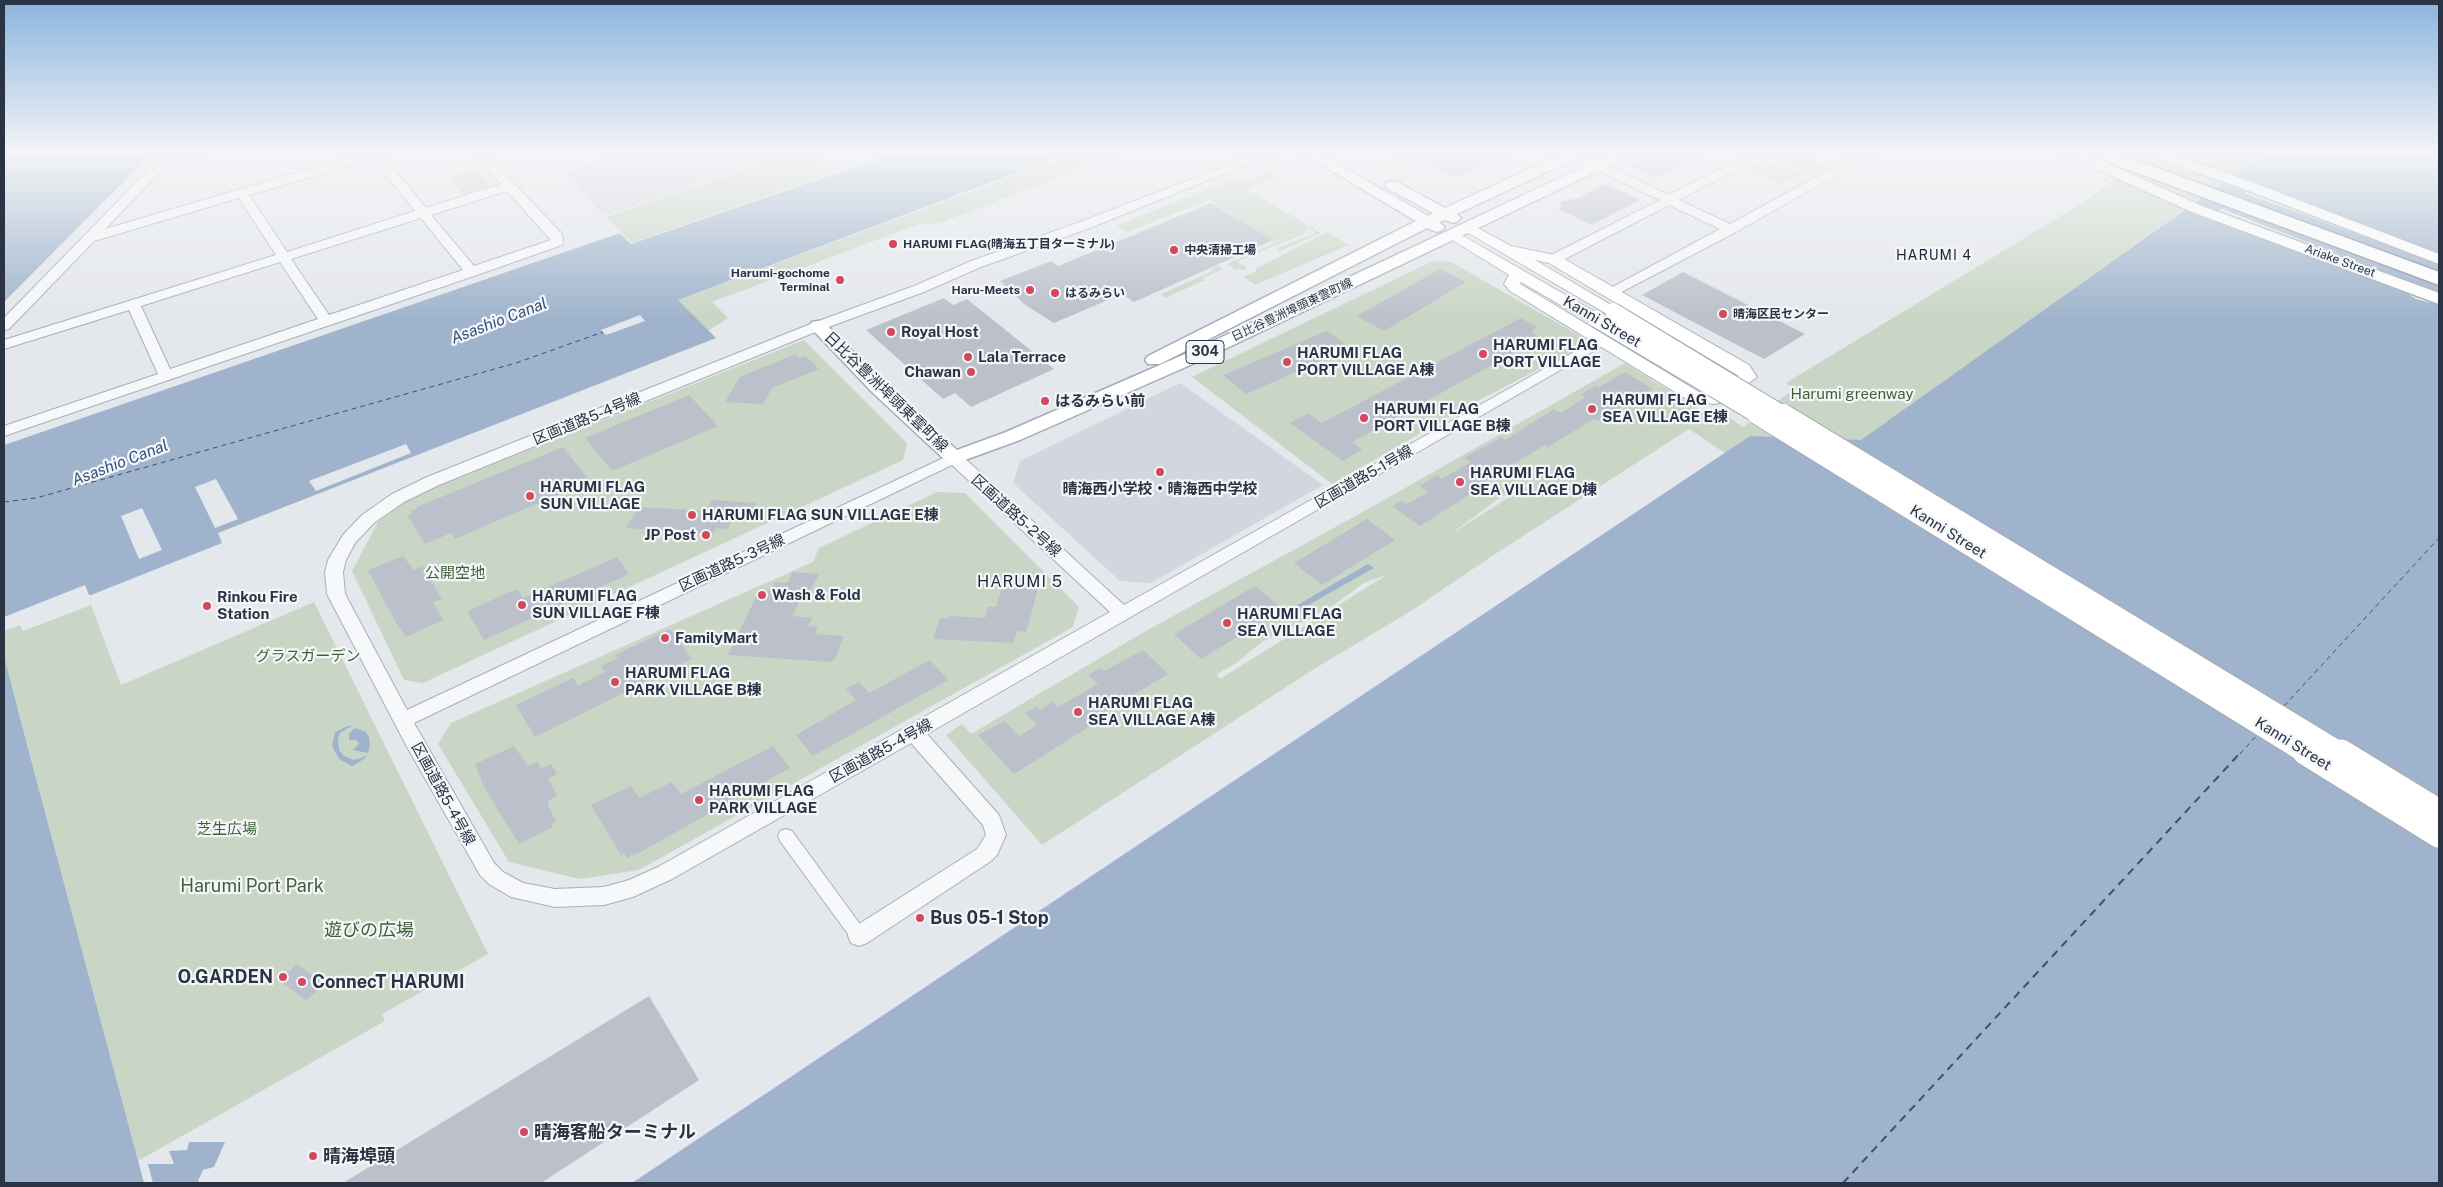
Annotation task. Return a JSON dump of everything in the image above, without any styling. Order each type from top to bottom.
[{"type":"highway","points":[[2242,207],[2439,279]]},
{"type":"highway","points":[[2250,207],[2439,273]]},
{"type":"main road","points":[[1404,207],[1453,236]]},
{"type":"main road","points":[[1434,207],[1470,228]]},
{"type":"main road","name":"日比谷豊洲埠頭東雲町線","points":[[954,458],[1457,207]]},
{"type":"main road","name":"日比谷豊洲埠頭東雲町線","points":[[954,458],[1013,436],[1242,334],[1513,207]]},
{"type":"main road","name":"Ariake Street","points":[[2194,207],[2439,299]]},
{"type":"main road","points":[[2305,207],[2439,259]]},
{"type":"main road","name":"Kanni Street","points":[[1470,228],[1607,307],[2439,812]]},
{"type":"main road","name":"Kanni Street","points":[[1453,236],[1517,273],[1607,307],[1706,384],[2439,834]]},
{"type":"main road","points":[[1511,250],[1554,259],[1607,307],[1743,369],[1749,377],[1714,399],[1702,398],[1515,288],[1512,284],[1517,273]]},
{"type":"main road","name":"日比谷豊洲埠頭東雲町線","points":[[818,326],[878,388],[954,458]]},
{"type":"main road","points":[[1183,345],[1196,351],[1242,334]]},
{"type":"street","points":[[4,326],[119,207]]},
{"type":"street","points":[[89,238],[195,207]]},
{"type":"street","points":[[251,207],[326,321]]},
{"type":"street","points":[[419,207],[472,272]]},
{"type":"street","points":[[4,345],[441,207]]},
{"type":"street","points":[[4,430],[472,272],[558,241],[528,207]]},
{"type":"street","name":"区画道路5-4号線","points":[[1123,614],[665,873],[633,888],[591,898],[556,898],[519,891],[496,878],[487,869],[403,720],[342,606],[334,584],[334,572],[342,549],[368,519],[414,489],[818,326],[1127,207]]},
{"type":"street","points":[[1554,259],[1655,207]]},
{"type":"street","points":[[1685,207],[1730,229]]},
{"type":"street","points":[[1607,307],[1730,229],[1769,207]]},
{"type":"street","points":[[132,304],[166,376]]},
{"type":"street","name":"区画道路5-1号線","points":[[1123,614],[1604,341]]},
{"type":"street","name":"区画道路5-2号線","points":[[954,458],[1123,614]]},
{"type":"street","name":"区画道路5-3号線","points":[[403,720],[954,458]]},
{"type":"street","points":[[786,836],[859,936],[984,855],[990,849],[996,836],[992,821],[914,733]]},
{"type":"shaded area","points":[[597,207],[628,207],[605,215]]},
{"type":"shaded area","name":"晴海西小学校・晴海西中学校","points":[[1180,383],[1323,485],[1151,583],[1120,581],[1013,483],[1020,461]]},
{"type":"green space","points":[[634,207],[734,207],[632,243],[606,217]]},
{"type":"green space","points":[[928,207],[980,207],[940,223],[919,224],[712,302],[728,318],[708,331],[678,300]]},
{"type":"green space","points":[[1163,207],[1190,207],[1127,232],[1116,226]]},
{"type":"green space","points":[[1220,207],[1278,207],[1321,233],[1280,251],[1277,250],[1280,247],[1314,234],[1314,231],[1308,228],[1302,235],[1239,260],[1238,263],[1247,267],[1243,271],[1236,270],[1227,264],[1304,230],[1274,242]]},
{"type":"green space","name":"Harumi greenway","points":[[2075,207],[2187,207],[1861,441],[1750,436],[1725,453],[1689,429],[1489,558],[1411,611],[1314,669],[1042,845],[946,735],[962,724],[971,734],[1144,632],[1370,508],[1625,363],[1721,423],[1730,418],[1743,427],[1794,389],[1786,383]],"holes":[[[1538,479],[1456,531],[1499,498]],[[1385,576],[1220,679],[1217,674],[1236,663],[1263,641],[1334,605],[1364,583]]]},
{"type":"green space","points":[[1327,232],[1349,245],[1255,285],[1244,277],[1256,271],[1257,268]]},
{"type":"green space","points":[[1433,261],[1451,262],[1591,342],[1466,407],[1332,484],[1192,377]]},
{"type":"green space","points":[[1218,266],[1223,269],[1203,278],[1205,280],[1165,298],[1161,294],[1213,271],[1211,269]]},
{"type":"green space","name":"公開空地","points":[[804,340],[907,443],[903,460],[423,683],[404,680],[352,571],[378,522],[411,497]]},
{"type":"green space","points":[[937,492],[965,493],[1079,607],[1073,627],[639,870],[580,879],[509,862],[438,744],[451,723],[813,562],[819,548]]},
{"type":"green space","name":"Harumi Port Park","points":[[314,602],[488,954],[382,1014],[385,1021],[138,1161],[4,656],[4,631],[20,625],[23,631],[91,605],[121,685]]},
{"type":"water","points":[[4,207],[98,207],[4,302]]},
{"type":"water","name":"Asashio Canal","points":[[738,207],[924,207],[678,300],[716,338],[218,533],[222,543],[91,595],[89,595],[85,585],[4,617],[4,445],[620,233],[631,244]]},
{"type":"water","points":[[2188,207],[2439,207],[2439,1183],[632,1183],[1750,436],[1861,440]]},
{"type":"water","points":[[1368,564],[1374,568],[1280,621],[1277,617]]},
{"type":"water","points":[[4,656],[27,744],[144,1183],[4,1183]]},
{"type":"water","points":[[352,726],[340,733],[338,738],[339,750],[344,756],[354,760],[367,756],[352,766],[339,759],[332,746],[335,732]]},
{"type":"water","points":[[354,728],[365,731],[369,737],[368,753],[353,750],[359,744],[356,740],[349,740],[349,734]]},
{"type":"water","points":[[189,1142],[225,1142],[214,1167],[203,1170],[198,1181],[202,1183],[153,1183],[148,1164],[174,1164],[169,1151],[187,1150]]},
{"type":"pier","points":[[2183,207],[2215,212],[2222,209],[2439,293],[2439,305],[2416,299],[2408,294]]},
{"type":"pier","points":[[2284,207],[2318,207],[2439,253],[2439,264]]},
{"type":"pier","points":[[640,315],[645,321],[606,335],[601,330]]},
{"type":"pier","points":[[406,444],[411,453],[316,491],[309,481]]},
{"type":"pier","points":[[216,479],[238,519],[215,528],[195,487]]},
{"type":"pier","points":[[142,508],[162,550],[139,559],[121,516]]},
{"type":"building","name":"中央清掃工場","points":[[1200,207],[1218,207],[1273,240],[1134,302],[1122,294],[1054,323],[1024,304],[1000,281],[1051,261],[1058,266]]},
{"type":"building","points":[[1559,207],[1626,207],[1591,225],[1557,208]]},
{"type":"building","points":[[1440,269],[1466,282],[1384,331],[1357,316]]},
{"type":"building","name":"晴海区民センター","points":[[1683,272],[1805,334],[1764,359],[1642,295]]},
{"type":"building","name":"Lala Terrace","points":[[944,298],[953,305],[967,299],[1054,369],[971,407],[955,393],[943,399],[866,330]]},
{"type":"building","points":[[1521,318],[1537,327],[1532,330],[1535,331],[1532,333],[1541,338],[1352,442],[1362,450],[1343,461],[1290,423],[1308,413],[1322,423]]},
{"type":"building","name":"HARUMI FLAG PORT VILLAGE A棟","points":[[1327,331],[1350,348],[1246,394],[1223,375]]},
{"type":"building","points":[[795,354],[799,358],[803,356],[808,358],[819,369],[772,388],[763,404],[725,402],[740,377]]},
{"type":"building","points":[[1625,372],[1653,389],[1598,421],[1594,419],[1548,447],[1545,445],[1480,484],[1483,486],[1420,526],[1392,506],[1402,501],[1407,504],[1428,492],[1420,486],[1437,475],[1442,479],[1471,462],[1464,458],[1502,437],[1505,440],[1554,409],[1561,413],[1586,397],[1581,394],[1596,386],[1599,387]]},
{"type":"building","name":"HARUMI FLAG SUN VILLAGE","points":[[689,395],[718,426],[612,471],[585,438]]},
{"type":"building","name":"HARUMI FLAG SUN VILLAGE","points":[[563,447],[590,481],[455,539],[451,533],[425,544],[408,516],[417,507]]},
{"type":"building","name":"HARUMI FLAG SUN VILLAGE E棟","points":[[712,500],[756,503],[747,520],[733,519],[728,529],[716,528],[713,534],[626,528],[638,508],[641,507],[706,511]]},
{"type":"building","name":"HARUMI FLAG SEA VILLAGE","points":[[1367,519],[1395,540],[1322,585],[1294,563]]},
{"type":"building","points":[[403,556],[414,570],[422,566],[442,599],[433,602],[443,620],[406,637],[396,623],[368,570]]},
{"type":"building","name":"HARUMI FLAG SUN VILLAGE F棟","points":[[617,557],[629,574],[484,640],[467,611],[517,589],[523,598]]},
{"type":"building","points":[[792,572],[819,574],[807,597],[801,597],[792,616],[812,618],[808,626],[818,627],[815,634],[844,636],[835,659],[830,662],[728,655],[760,589],[771,590],[775,582],[788,583]]},
{"type":"building","points":[[1011,577],[1041,579],[1026,632],[1017,631],[1013,643],[933,639],[940,618],[947,619],[948,616],[985,618],[988,607],[996,607],[1003,584],[1008,584]]},
{"type":"building","name":"HARUMI FLAG SEA VILLAGE","points":[[1255,586],[1283,609],[1201,659],[1174,634]]},
{"type":"building","name":"HARUMI FLAG PARK VILLAGE B棟","points":[[670,629],[692,659],[535,737],[516,705],[573,678],[578,686],[605,672],[601,666],[618,658],[615,655]]},
{"type":"building","name":"HARUMI FLAG SEA VILLAGE A棟","points":[[1143,650],[1168,674],[1100,715],[1103,718],[1014,774],[978,735],[1005,721],[1019,736],[1037,725],[1025,713],[1037,706],[1040,710],[1053,702],[1058,707],[1098,684],[1088,675],[1100,668],[1104,671]]},
{"type":"building","name":"HARUMI FLAG PARK VILLAGE","points":[[930,660],[948,680],[813,756],[796,735],[856,700],[846,689],[859,682],[869,693]]},
{"type":"building","points":[[514,746],[528,766],[538,762],[541,769],[551,764],[557,774],[548,779],[557,795],[547,802],[556,822],[551,824],[553,827],[519,844],[484,787],[475,764]]},
{"type":"building","name":"HARUMI FLAG PARK VILLAGE","points":[[773,746],[790,768],[627,858],[624,853],[621,855],[591,805],[631,786],[639,798],[672,782],[681,794]]},
{"type":"building","name":"ConnecT HARUMI","points":[[297,964],[325,984],[306,1000],[279,980]]},
{"type":"building","name":"晴海客船ターミナル","points":[[649,996],[699,1080],[541,1183],[343,1183]]},
{"type":"ferry route","points":[[4,502],[36,498],[516,363],[603,332]]},
{"type":"ferry route","points":[[2284,706],[2439,538]]},
{"type":"ferry route","points":[[2240,754],[2257,735]]},
{"type":"ferry route","points":[[1843,1183],[2241,752]]},
{"type":"place","name":"HARUMI FLAG(晴海五丁目ターミナル)","points":[[893,244]]},
{"type":"place","name":"中央清掃工場","points":[[1174,250]]},
{"type":"place","name":"Harumi-gochome Terminal","points":[[840,280]]},
{"type":"place","name":"Haru-Meets","points":[[1030,290]]},
{"type":"place","name":"はるみらい","points":[[1055,293]]},
{"type":"place","name":"晴海区民センター","points":[[1723,314]]},
{"type":"place","name":"Royal Host","points":[[891,332]]},
{"type":"place","name":"HARUMI FLAG PORT VILLAGE","points":[[1483,354]]},
{"type":"place","name":"Lala Terrace","points":[[968,357]]},
{"type":"place","name":"HARUMI FLAG PORT VILLAGE A棟","points":[[1287,362]]},
{"type":"place","name":"Chawan","points":[[971,372]]},
{"type":"place","name":"はるみらい前","points":[[1045,401]]},
{"type":"place","name":"HARUMI FLAG SEA VILLAGE E棟","points":[[1592,409]]},
{"type":"place","name":"HARUMI FLAG PORT VILLAGE B棟","points":[[1364,418]]},
{"type":"place","name":"晴海西小学校・晴海西中学校","points":[[1160,472]]},
{"type":"place","name":"HARUMI FLAG SEA VILLAGE D棟","points":[[1460,482]]},
{"type":"place","name":"HARUMI FLAG SUN VILLAGE","points":[[530,496]]},
{"type":"place","name":"HARUMI FLAG SUN VILLAGE E棟","points":[[692,515]]},
{"type":"place","name":"JP Post","points":[[706,535]]},
{"type":"place","name":"Wash & Fold","points":[[762,595]]},
{"type":"place","name":"HARUMI FLAG SUN VILLAGE F棟","points":[[522,605]]},
{"type":"place","name":"Rinkou Fire Station","points":[[207,606]]},
{"type":"place","name":"HARUMI FLAG SEA VILLAGE","points":[[1227,623]]},
{"type":"place","name":"FamilyMart","points":[[665,638]]},
{"type":"place","name":"HARUMI FLAG PARK VILLAGE B棟","points":[[615,682]]},
{"type":"place","name":"HARUMI FLAG SEA VILLAGE A棟","points":[[1078,712]]},
{"type":"place","name":"HARUMI FLAG PARK VILLAGE","points":[[699,800]]},
{"type":"place","name":"Bus 05-1 Stop","points":[[920,918]]},
{"type":"place","name":"O.GARDEN","points":[[283,977]]},
{"type":"place","name":"ConnecT HARUMI","points":[[302,982]]},
{"type":"place","name":"晴海客船ターミナル","points":[[524,1132]]},
{"type":"place","name":"晴海埠頭","points":[[313,1156]]},
{"type":"district","name":"HARUMI 4","points":[[1934,256]]},
{"type":"district","name":"HARUMI 5","points":[[1020,582]]},
{"type":"park label","name":"グラスガーデン","points":[[308,656]]},
{"type":"park label","name":"芝生広場","points":[[227,829]]},
{"type":"park label","name":"遊びの広場","points":[[369,930]]}]
